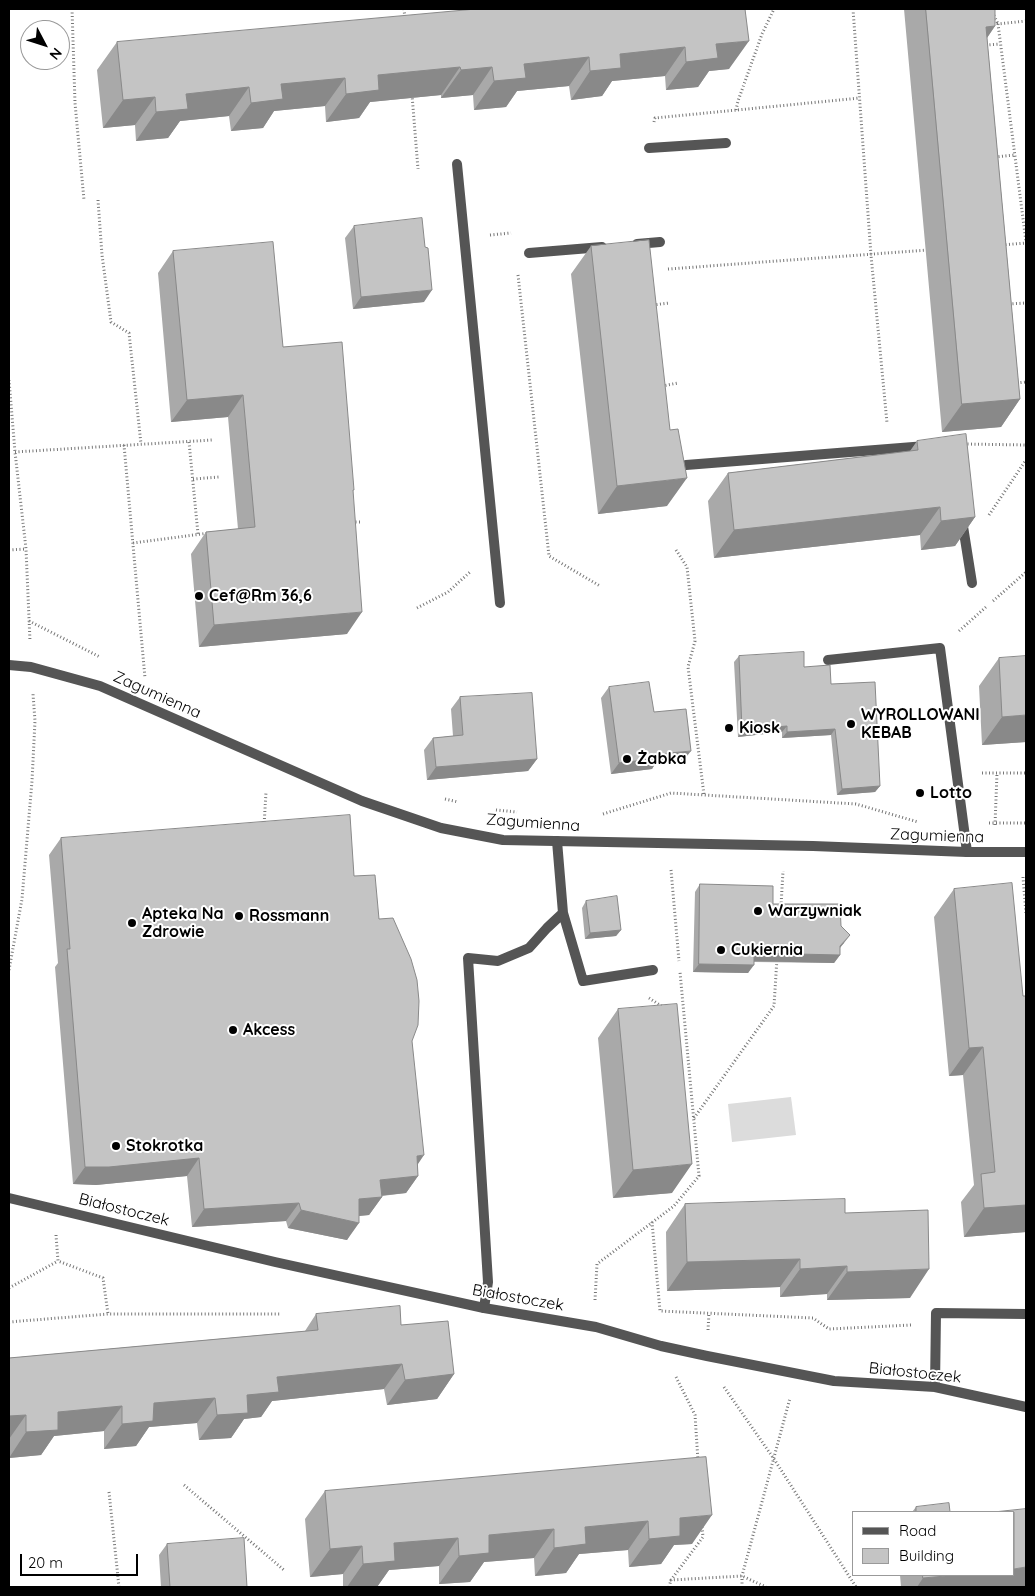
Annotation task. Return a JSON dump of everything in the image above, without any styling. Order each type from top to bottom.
[{"type":"street","points":[[649,148],[726,142]]},
{"type":"street","points":[[457,164],[500,603]]},
{"type":"street","points":[[529,253],[660,242]]},
{"type":"street","points":[[686,465],[951,444]]},
{"type":"street","points":[[961,510],[972,584]]},
{"type":"street","points":[[828,660],[940,648],[968,852]]},
{"type":"street","name":"Zagumienna","points":[[9,665],[32,667],[100,686],[362,801],[441,828],[503,840],[1026,852]]},
{"type":"street","points":[[558,841],[563,913],[583,981],[653,970]]},
{"type":"street","points":[[488,1309],[488,1282],[468,958],[498,961],[529,948],[546,928],[563,913]]},
{"type":"street","name":"Białostoczek","points":[[9,1198],[275,1262],[488,1309],[596,1327],[661,1346],[707,1356],[834,1381],[935,1387],[1026,1407]]},
{"type":"street","points":[[935,1387],[936,1313],[1026,1314]]},
{"type":"path","points":[[72,9],[75,103],[84,200]]},
{"type":"path","points":[[404,9],[406,28]]},
{"type":"path","points":[[736,110],[762,34],[774,9]]},
{"type":"path","points":[[853,9],[871,254],[889,449]]},
{"type":"path","points":[[991,9],[998,24],[1026,242],[997,245]]},
{"type":"path","points":[[998,24],[1026,21]]},
{"type":"path","points":[[984,45],[1000,44]]},
{"type":"path","points":[[412,94],[418,169]]},
{"type":"path","points":[[649,148],[655,118],[860,98]]},
{"type":"path","points":[[992,157],[1015,155]]},
{"type":"path","points":[[98,200],[102,255],[111,322],[129,333],[141,444]]},
{"type":"path","points":[[464,237],[513,233]]},
{"type":"path","points":[[664,269],[929,250]]},
{"type":"path","points":[[518,272],[549,556],[600,586]]},
{"type":"path","points":[[652,305],[669,303]]},
{"type":"path","points":[[1008,304],[1026,303]]},
{"type":"path","points":[[1012,383],[1026,382]]},
{"type":"path","points":[[660,386],[678,383]]},
{"type":"path","points":[[15,452],[212,440]]},
{"type":"path","points":[[190,442],[198,534]]},
{"type":"path","points":[[951,444],[1026,445]]},
{"type":"path","points":[[124,445],[145,678]]},
{"type":"path","points":[[966,548],[1026,460]]},
{"type":"path","points":[[193,479],[219,477]]},
{"type":"path","points":[[351,522],[361,522]]},
{"type":"path","points":[[133,543],[217,532]]},
{"type":"path","points":[[9,550],[26,549]]},
{"type":"path","points":[[676,550],[688,567],[695,641],[688,667],[704,795]]},
{"type":"path","points":[[940,648],[1026,572]]},
{"type":"path","points":[[957,773],[1026,773]]},
{"type":"path","points":[[994,823],[997,773]]},
{"type":"path","points":[[264,830],[266,792]]},
{"type":"path","points":[[599,815],[671,793],[856,804],[917,822],[1026,823]]},
{"type":"path","points":[[439,798],[464,804]]},
{"type":"path","points":[[490,809],[518,812]]},
{"type":"path","points":[[596,1327],[595,1288],[597,1264],[674,1206],[699,1176],[671,870]]},
{"type":"path","points":[[780,910],[783,872]]},
{"type":"path","points":[[1023,877],[1026,914]]},
{"type":"path","points":[[693,1119],[774,1006],[777,958]]},
{"type":"path","points":[[652,1222],[660,1311],[813,1318],[829,1329],[935,1324]]},
{"type":"path","points":[[56,1232],[58,1261]]},
{"type":"path","points":[[9,1288],[58,1261],[104,1278],[108,1314]]},
{"type":"path","points":[[9,1322],[108,1314],[280,1314]]},
{"type":"path","points":[[661,1346],[695,1415],[698,1462]]},
{"type":"path","points":[[707,1356],[724,1387],[774,1459],[856,1587]]},
{"type":"path","points":[[742,1587],[742,1576],[797,1373]]},
{"type":"path","points":[[184,1485],[284,1570]]},
{"type":"path","points":[[109,1492],[119,1587]]},
{"type":"path","points":[[668,1587],[671,1580],[703,1537],[702,1518]]},
{"type":"path","points":[[671,1580],[742,1576],[766,1587]]},
{"type":"shaded area","points":[[791,1097],[796,1135],[732,1142],[728,1104]]},
{"type":"building","points":[[476,9],[745,9],[749,41],[716,44],[718,58],[686,62],[685,47],[620,54],[621,68],[590,71],[589,57],[524,64],[526,78],[494,81],[492,67],[461,70],[460,67],[378,75],[379,90],[346,94],[345,78],[281,84],[283,99],[251,103],[249,87],[186,94],[188,109],[156,112],[155,97],[123,100],[117,42]]},
{"type":"building","points":[[926,9],[995,9],[995,26],[986,27],[1020,399],[962,404]]},
{"type":"building","points":[[422,218],[425,247],[428,248],[432,290],[361,297],[354,226]]},
{"type":"building","points":[[649,240],[670,430],[678,429],[687,478],[617,486],[591,246]]},
{"type":"building","points":[[273,242],[283,347],[342,342],[362,612],[214,625],[206,532],[255,527],[243,395],[187,400],[173,251]]},
{"type":"building","points":[[966,434],[975,517],[941,521],[940,507],[734,530],[728,473],[918,450],[917,441]]},
{"type":"building","points":[[804,652],[804,667],[830,665],[831,684],[875,682],[880,786],[842,789],[835,729],[787,732],[787,726],[742,730],[739,656]]},
{"type":"building","points":[[1026,656],[1026,715],[1002,717],[999,658]]},
{"type":"building","points":[[649,682],[654,712],[686,709],[691,751],[659,754],[660,758],[619,763],[609,687]]},
{"type":"building","points":[[532,693],[537,759],[436,767],[433,738],[463,735],[460,697]]},
{"type":"building","name":"Akcess","points":[[350,815],[354,876],[375,875],[379,919],[393,918],[411,959],[417,980],[419,1001],[418,1025],[412,1041],[424,1155],[417,1156],[418,1176],[380,1180],[382,1197],[359,1199],[359,1223],[301,1210],[299,1203],[204,1209],[199,1158],[109,1167],[85,1167],[67,949],[70,949],[61,838]]},
{"type":"building","points":[[1012,883],[1023,996],[1026,996],[1026,1205],[984,1208],[981,1174],[995,1172],[983,1047],[969,1048],[954,889]]},
{"type":"building","points":[[700,884],[773,886],[773,904],[840,904],[841,926],[850,935],[840,946],[840,955],[754,953],[754,965],[699,964]]},
{"type":"building","points":[[617,896],[621,930],[590,933],[586,901]]},
{"type":"building","points":[[677,1004],[692,1164],[633,1170],[618,1009]]},
{"type":"building","points":[[845,1199],[845,1213],[928,1210],[929,1269],[847,1272],[847,1266],[800,1269],[800,1259],[687,1262],[685,1204]]},
{"type":"building","points":[[400,1306],[401,1325],[448,1321],[454,1374],[405,1380],[402,1364],[277,1377],[279,1392],[247,1395],[248,1413],[217,1415],[215,1398],[154,1403],[153,1421],[122,1424],[122,1406],[58,1412],[58,1430],[26,1432],[26,1415],[9,1416],[9,1358],[318,1330],[316,1314]]},
{"type":"building","points":[[706,1457],[712,1515],[680,1518],[680,1536],[649,1539],[648,1521],[585,1527],[586,1544],[554,1548],[554,1529],[489,1535],[489,1553],[459,1556],[458,1538],[394,1543],[395,1561],[363,1564],[362,1546],[330,1549],[325,1491]]},
{"type":"building","points":[[949,1503],[950,1511],[916,1511],[916,1507]]},
{"type":"building","points":[[1026,1509],[1026,1567],[1015,1569],[1015,1511],[1005,1511]]},
{"type":"building","points":[[244,1538],[247,1587],[170,1587],[167,1544]]},
{"type":"building","points":[[923,1576],[946,1576],[923,1578]]},
{"type":"place","name":"Cef@Rm 36,6","points":[[199,596]]},
{"type":"place","name":"WYROLLOWANI KEBAB","points":[[851,724]]},
{"type":"place","name":"Kiosk","points":[[729,728]]},
{"type":"place","name":"Żabka","points":[[627,759]]},
{"type":"place","name":"Lotto","points":[[920,793]]},
{"type":"place","name":"Warzywniak","points":[[758,911]]},
{"type":"place","name":"Rossmann","points":[[239,916]]},
{"type":"place","name":"Apteka Na Zdrowie","points":[[132,923]]},
{"type":"place","name":"Cukiernia","points":[[721,950]]},
{"type":"place","name":"Akcess","points":[[233,1030]]},
{"type":"place","name":"Stokrotka","points":[[116,1146]]}]
